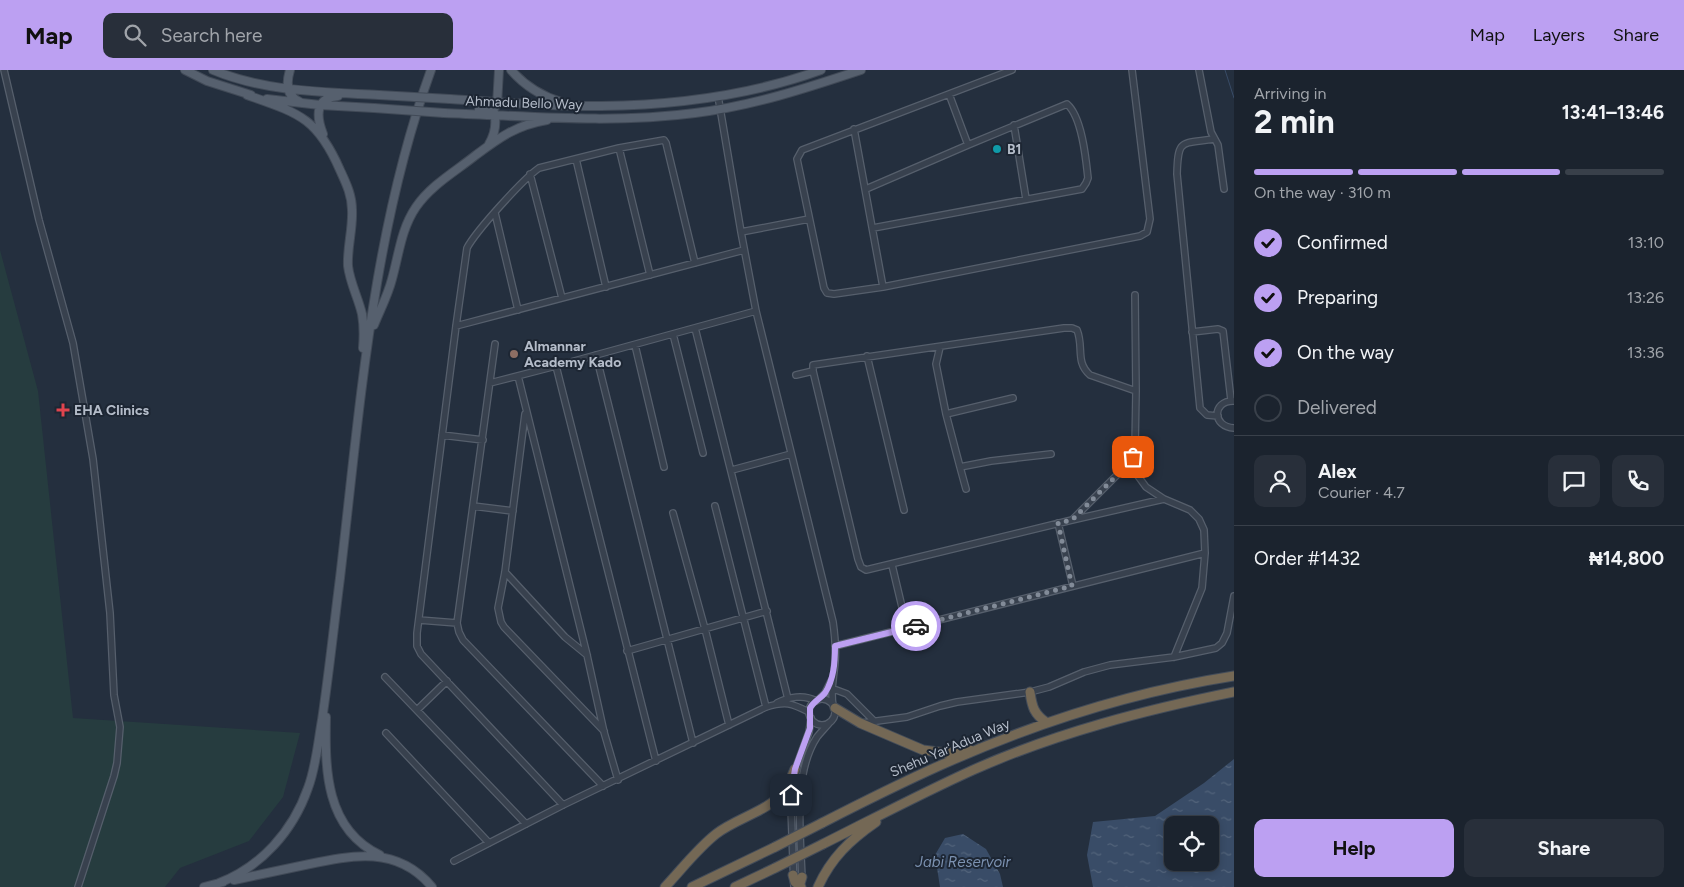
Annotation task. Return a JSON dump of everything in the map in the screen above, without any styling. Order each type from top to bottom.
[{"type":"highway","name":"Shehu Yar'Adua Way","points":[[692,887],[934,768],[1006,738],[1083,710],[1158,690],[1234,676]]},
{"type":"highway","points":[[1030,692],[1032,708],[1047,723]]},
{"type":"highway","points":[[735,887],[973,770],[1073,733],[1148,712],[1234,692]]},
{"type":"highway","points":[[834,707],[860,723],[916,748],[938,753],[958,751],[1006,738]]},
{"type":"highway","points":[[664,887],[716,834],[735,821],[766,806],[780,795],[785,790],[795,769]]},
{"type":"highway","points":[[809,887],[819,884],[831,863],[842,849],[862,832],[905,802]]},
{"type":"main road","points":[[186,70],[207,81],[290,110],[312,125],[326,143]]},
{"type":"main road","name":"Ahmadu Bello Way","points":[[214,70],[240,80],[288,89],[480,101],[495,109],[575,118],[651,118],[720,109],[765,100],[860,70]]},
{"type":"main road","points":[[290,70],[288,89],[293,98],[307,104]]},
{"type":"main road","points":[[219,883],[236,876],[261,858],[286,831],[299,810],[309,787],[327,687],[368,341],[390,212],[410,134],[431,70]]},
{"type":"main road","points":[[486,148],[495,131],[499,70]]},
{"type":"main road","points":[[511,70],[521,81],[542,95],[580,106]]},
{"type":"main road","name":"Ahmadu Bello Way","points":[[495,109],[648,104],[718,96],[764,86],[821,70]]},
{"type":"main road","points":[[247,94],[307,104],[448,113],[495,109]]},
{"type":"main road","points":[[363,385],[363,323],[359,303],[349,275],[348,265],[352,204],[345,181],[326,143],[319,120],[320,105],[331,97],[370,95]]},
{"type":"main road","points":[[368,341],[391,282],[404,231],[416,207],[437,184],[509,132],[526,125],[547,120],[575,118]]},
{"type":"main road","points":[[327,687],[326,761],[331,794],[345,826],[357,840],[374,852],[412,869],[423,876],[432,887]]},
{"type":"main road","points":[[204,887],[341,858],[363,855],[389,859]]},
{"type":"street","points":[[4,70],[39,220],[73,343],[92,460],[110,613],[114,695],[120,727],[117,763],[78,887]]},
{"type":"street","points":[[1012,70],[802,150],[797,159],[824,288],[827,293],[834,294],[883,287],[1140,236],[1147,232],[1150,219],[1132,70]]},
{"type":"street","points":[[1199,70],[1211,132],[1218,145],[1220,154],[1224,189]]},
{"type":"street","points":[[950,94],[968,145]]},
{"type":"street","points":[[718,96],[740,232],[756,311],[833,622],[835,664],[832,688],[835,715],[816,738],[804,770],[800,795],[799,884]]},
{"type":"street","points":[[866,189],[1067,104],[1073,112],[1084,141],[1088,178],[1082,189],[873,228]]},
{"type":"street","points":[[1014,126],[1026,199]]},
{"type":"street","points":[[854,129],[883,287]]},
{"type":"street","points":[[1214,139],[1185,143],[1180,148],[1178,155],[1178,188],[1200,408],[1207,415],[1218,416]]},
{"type":"street","points":[[563,805],[421,654],[417,646],[467,248],[530,174],[540,168],[619,148],[664,140],[695,263]]},
{"type":"street","points":[[619,148],[650,275]]},
{"type":"street","points":[[576,159],[606,287]]},
{"type":"street","points":[[530,174],[562,298]]},
{"type":"street","points":[[495,214],[518,310]]},
{"type":"street","points":[[740,232],[809,219]]},
{"type":"street","points":[[456,326],[744,250]]},
{"type":"street","points":[[1072,520],[1129,463],[1136,450],[1135,295]]},
{"type":"street","points":[[490,383],[756,311]]},
{"type":"street","points":[[695,328],[788,699]]},
{"type":"street","points":[[1136,391],[1090,375],[1082,367],[1080,336],[1077,330],[1072,328],[813,365],[861,567],[866,570],[1164,499]]},
{"type":"street","points":[[1192,332],[1222,330],[1233,400],[1225,402],[1220,406],[1218,416],[1222,424],[1228,428],[1234,428]]},
{"type":"street","points":[[673,334],[704,453]]},
{"type":"street","points":[[495,344],[457,623],[459,632],[464,640],[603,786]]},
{"type":"street","points":[[635,345],[664,466]]},
{"type":"street","points":[[940,347],[936,364],[946,414],[966,489]]},
{"type":"street","points":[[596,355],[693,743]]},
{"type":"street","points":[[868,356],[904,510]]},
{"type":"street","points":[[556,366],[656,762]]},
{"type":"street","points":[[796,374],[813,371]]},
{"type":"street","points":[[518,376],[587,655],[604,732],[618,780]]},
{"type":"street","points":[[946,414],[1014,398]]},
{"type":"street","points":[[526,409],[505,572],[498,608],[501,622],[604,732]]},
{"type":"street","points":[[442,435],[483,440]]},
{"type":"street","points":[[732,470],[791,454]]},
{"type":"street","points":[[960,468],[991,461],[1051,454]]},
{"type":"street","points":[[1133,457],[1138,476],[1146,487],[1164,499],[1190,510],[1199,519],[1204,530],[1205,553],[1202,588],[1174,657]]},
{"type":"street","points":[[474,506],[513,511]]},
{"type":"street","points":[[715,506],[766,708]]},
{"type":"street","points":[[673,513],[729,725]]},
{"type":"street","points":[[1058,523],[1072,586]]},
{"type":"street","points":[[835,646],[1205,553]]},
{"type":"street","points":[[892,565],[907,628]]},
{"type":"street","points":[[505,572],[565,637],[587,655]]},
{"type":"street","points":[[860,723],[907,717],[958,702],[1030,692],[1095,668],[1127,662],[1174,657],[1216,648],[1222,643],[1227,633],[1234,596]]},
{"type":"street","points":[[627,651],[767,611]]},
{"type":"street","points":[[419,620],[457,623]]},
{"type":"street","points":[[385,677],[526,824]]},
{"type":"street","points":[[799,884],[791,795],[795,769],[809,732],[810,708],[825,693],[832,679]]},
{"type":"street","points":[[417,710],[447,681]]},
{"type":"street","points":[[832,688],[847,694],[874,721]]},
{"type":"street","points":[[454,860],[563,805],[773,705],[788,699],[807,697],[816,701],[825,699],[834,707]]},
{"type":"street","points":[[773,705],[793,704],[810,715],[817,724],[822,725],[830,722]]},
{"type":"street","points":[[386,733],[489,843]]},
{"type":"green space","points":[[0,250],[38,391],[73,718],[300,733],[283,797],[249,841],[180,868],[165,887],[0,887]]},
{"type":"water","points":[[1234,759],[1234,887],[1093,887],[1087,855],[1093,822],[1155,816],[1204,783]]},
{"type":"water","name":"Jabi Reservoir","points":[[963,834],[986,849],[1000,874],[1003,887],[940,887],[935,855],[945,838]]},
{"type":"waterway","points":[[1225,70],[1234,98]]},
{"type":"way so far","points":[[916,626],[1072,586],[1058,523],[1072,520],[1133,457]]},
{"type":"place","name":"B1","points":[[997,149]]},
{"type":"place","name":"Almannar Academy Kado","points":[[514,354]]},
{"type":"place","name":"EHA Clinics","points":[[63,410]]},
{"type":"route","points":[[791,795],[795,769],[810,728],[810,708],[825,693],[832,679],[835,664],[835,646],[916,626]]}]
